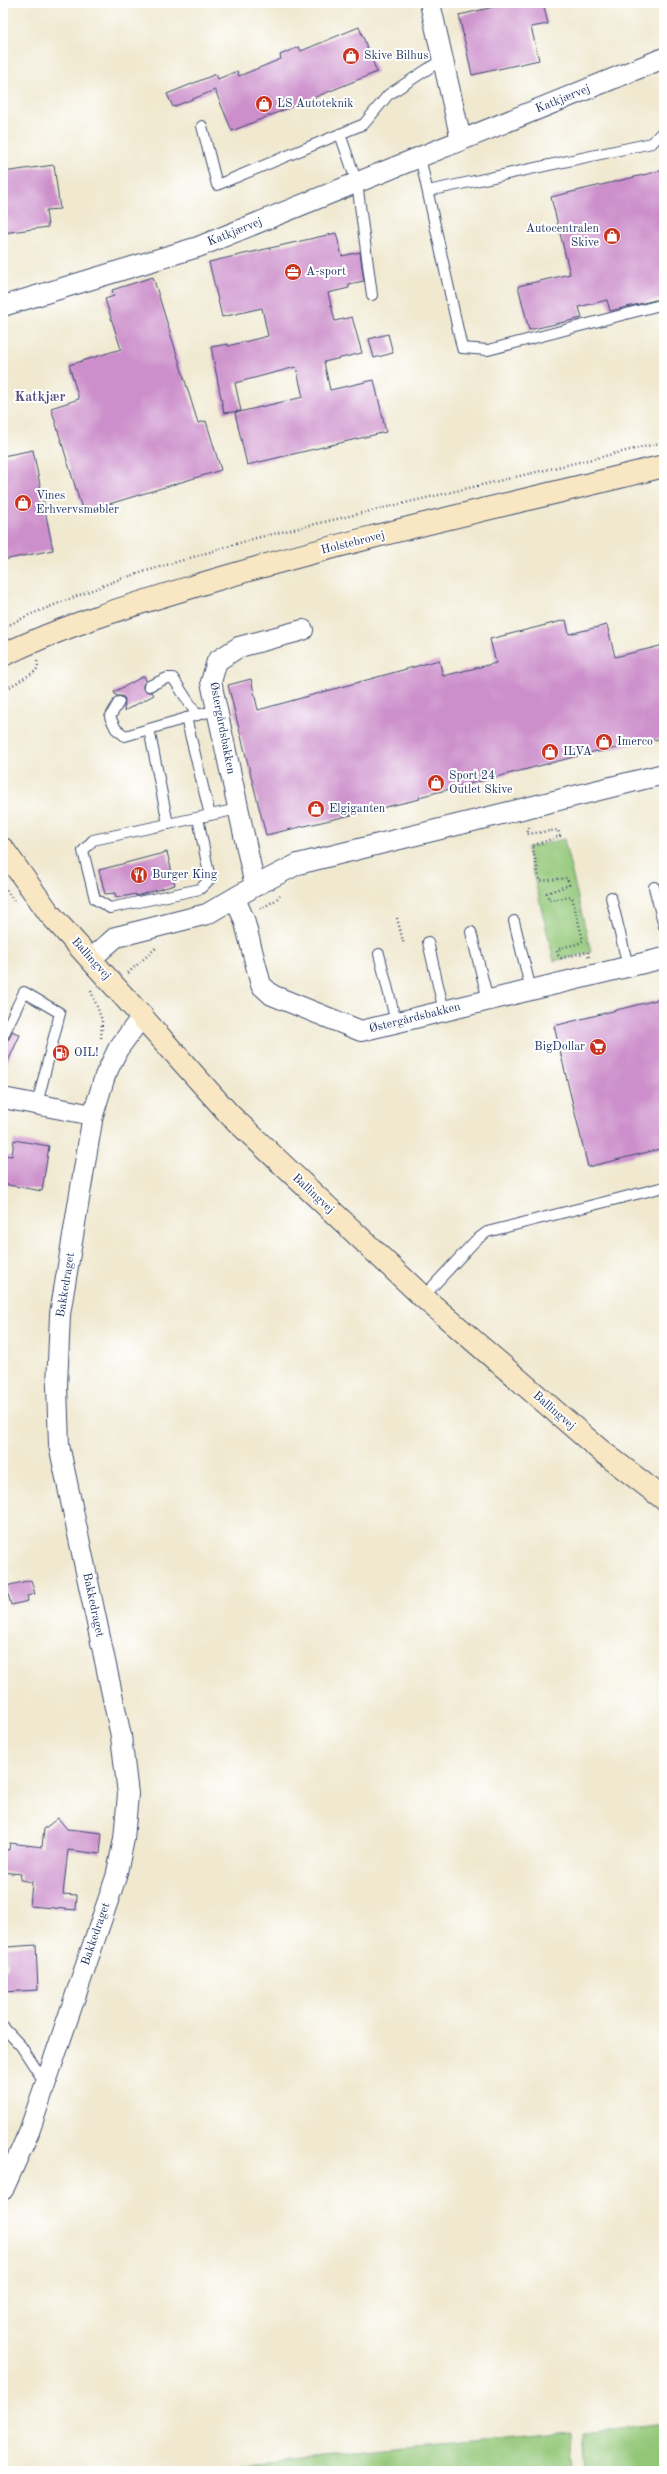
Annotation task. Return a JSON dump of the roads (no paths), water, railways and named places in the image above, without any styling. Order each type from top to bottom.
[{"type":"main road","name":"Holstebrovej","points":[[3,655],[47,634],[161,596],[279,561],[664,466]]},
{"type":"main road","name":"Holstebrovej","points":[[3,640],[47,634]]},
{"type":"main road","name":"Ballingvej","points":[[3,849],[49,913],[92,958],[230,1115],[423,1297],[600,1450],[664,1499]]},
{"type":"street","points":[[430,3],[461,140]]},
{"type":"street","name":"Katkjærvej","points":[[3,306],[198,247],[664,58]]},
{"type":"street","name":"Østergårdsbakken","points":[[255,886],[211,682],[217,661],[239,647],[303,630]]},
{"type":"street","points":[[92,958],[116,937],[207,914],[255,886],[298,864],[664,774]]},
{"type":"street","name":"Østergårdsbakken","points":[[235,899],[244,919],[261,985],[272,995],[361,1031],[664,958]]},
{"type":"street","name":"Bakkedraget","points":[[3,2190],[29,2132],[116,1877],[124,1839],[128,1794],[121,1736],[59,1445],[57,1386],[60,1314],[93,1116],[105,1076],[118,1049],[142,1015]]},
{"type":"street","points":[[3,1098],[93,1116]]},
{"type":"lane","points":[[202,126],[217,185],[364,124],[388,95],[443,59]]},
{"type":"lane","points":[[428,192],[652,143],[664,130]]},
{"type":"lane","points":[[340,134],[357,182],[372,295]]},
{"type":"lane","points":[[420,157],[462,348],[488,350],[664,304]]},
{"type":"lane","points":[[149,686],[167,678],[173,678],[197,715]]},
{"type":"lane","points":[[119,702],[110,717],[116,729],[125,736],[217,710]]},
{"type":"lane","points":[[186,718],[210,815]]},
{"type":"lane","points":[[149,729],[168,824]]},
{"type":"lane","points":[[198,818],[210,878],[200,889],[110,908],[95,899],[84,851],[93,840],[238,809]]},
{"type":"lane","points":[[654,887],[664,926]]},
{"type":"lane","points":[[611,897],[628,966]]},
{"type":"lane","points":[[514,921],[531,990]]},
{"type":"lane","points":[[471,932],[488,1000]]},
{"type":"lane","points":[[428,942],[444,1011]]},
{"type":"lane","points":[[379,954],[396,1022]]},
{"type":"lane","points":[[3,1036],[24,992],[60,1013],[37,1104]]},
{"type":"lane","points":[[423,1297],[475,1242],[487,1232],[664,1187]]},
{"type":"lane","points":[[3,2027],[20,2046],[45,2083]]},
{"type":"place","name":"Skive Bilhus","points":[[351,56]]},
{"type":"place","name":"LS Autoteknik","points":[[264,104]]},
{"type":"place","name":"Autocentralen Skive","points":[[612,236]]},
{"type":"place","name":"A-sport","points":[[293,272]]},
{"type":"place","name":"Vines Erhvervsmøbler","points":[[23,503]]},
{"type":"place","name":"Imerco","points":[[604,742]]},
{"type":"place","name":"ILVA","points":[[550,752]]},
{"type":"place","name":"Sport 24 Outlet Skive","points":[[436,783]]},
{"type":"place","name":"Elgiganten","points":[[316,809]]},
{"type":"place","name":"Burger King","points":[[139,875]]},
{"type":"place","name":"BigDollar","points":[[598,1047]]},
{"type":"place","name":"OIL!","points":[[61,1053]]},
{"type":"district","name":"Katkjær","points":[[40,397]]}]
